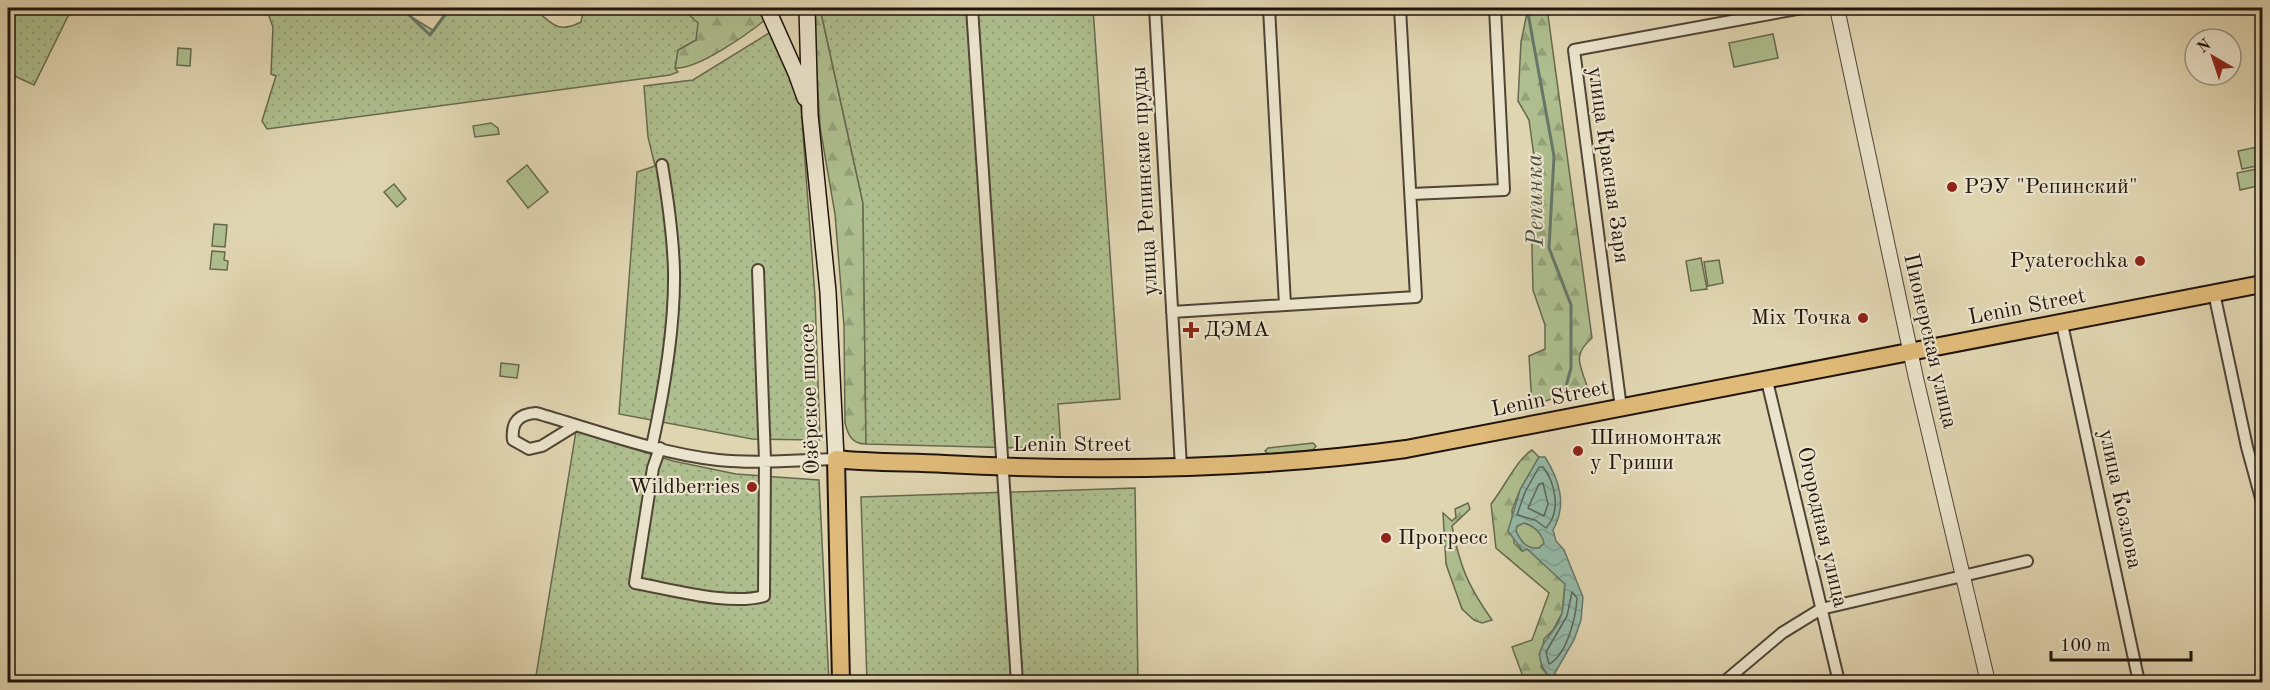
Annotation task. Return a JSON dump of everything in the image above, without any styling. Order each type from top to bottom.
[{"type":"main road","points":[[767,8],[796,73],[810,115]]},
{"type":"main road","points":[[807,8],[810,115]]},
{"type":"main road","name":"Озёрское шоссе","points":[[810,115],[828,292],[836,459],[842,682]]},
{"type":"main road","name":"Lenin Street","points":[[836,459],[1003,467],[1180,467],[1254,465],[1363,455],[1767,381],[2262,284]]},
{"type":"street","points":[[972,8],[1017,682]]},
{"type":"street","name":"улица Репинские пруды","points":[[1155,8],[1172,312],[1416,297],[1400,8]]},
{"type":"street","points":[[1269,8],[1285,305]]},
{"type":"street","points":[[1411,194],[1504,190],[1495,8]]},
{"type":"street","name":"улица Красная Заря","points":[[1621,408],[1574,50],[1802,8]]},
{"type":"street","name":"Пионерская улица","points":[[1837,8],[1911,353],[1988,682]]},
{"type":"street","points":[[662,165],[670,212],[674,274],[656,447],[634,583],[722,598],[754,599],[764,596],[765,460],[758,270]]},
{"type":"street","points":[[2214,293],[2247,447],[2262,502]]},
{"type":"street","points":[[1172,312],[1180,467]]},
{"type":"street","name":"улица Козлова","points":[[2062,324],[2139,682]]},
{"type":"street","name":"Огородная улица","points":[[1767,381],[1839,682]]},
{"type":"street","points":[[576,424],[536,448],[529,449],[513,440],[512,429],[516,420],[525,414],[536,413],[576,424],[656,447],[714,459],[749,462],[836,459]]},
{"type":"street","points":[[1724,682],[1782,633],[1821,609],[2027,561]]},
{"type":"green space","points":[[489,6],[527,8],[556,26],[563,27],[581,22],[584,8],[666,8],[686,12],[698,23],[696,40],[678,50],[675,68],[678,72],[670,75],[267,129],[262,121],[276,76],[271,74],[273,27],[266,8],[397,8],[434,31],[448,8]]},
{"type":"green space","points":[[8,8],[72,8],[34,85],[8,73]]},
{"type":"green space","points":[[666,8],[762,8],[766,19],[735,42],[709,57],[684,67],[675,68],[678,50],[696,40],[686,12]]},
{"type":"green space","points":[[813,8],[820,8],[863,203],[866,444],[861,444],[851,438],[845,423],[844,326],[835,214],[820,127]]},
{"type":"green space","points":[[820,8],[1093,8],[1120,399],[1058,404],[1061,449],[866,444],[863,203]]},
{"type":"green space","points":[[1528,8],[1547,8],[1592,338],[1582,350],[1579,360],[1587,386],[1532,406],[1529,356],[1545,349],[1545,325],[1533,290],[1531,207],[1537,178],[1529,120],[1518,101],[1521,42]]},
{"type":"green space","points":[[774,30],[801,107],[815,297],[820,440],[752,439],[619,414],[637,172],[655,166],[648,137],[644,86],[693,80]]},
{"type":"green space","points":[[1773,34],[1778,58],[1734,67],[1729,43]]},
{"type":"green space","points":[[178,48],[191,49],[190,66],[177,65]]},
{"type":"green space","points":[[491,123],[498,128],[499,134],[475,137],[473,126]]},
{"type":"green space","points":[[2262,146],[2262,165],[2242,169],[2238,151]]},
{"type":"green space","points":[[527,165],[548,192],[528,208],[507,181]]},
{"type":"green space","points":[[2262,168],[2262,185],[2240,190],[2237,173]]},
{"type":"green space","points":[[394,184],[406,199],[397,207],[384,192]]},
{"type":"green space","points":[[214,224],[227,225],[225,247],[212,246]]},
{"type":"green space","points":[[212,251],[225,252],[224,260],[228,261],[227,270],[210,269]]},
{"type":"green space","points":[[1701,258],[1707,289],[1691,291],[1686,261]]},
{"type":"green space","points":[[1719,260],[1723,283],[1708,286],[1704,262]]},
{"type":"green space","points":[[501,363],[519,365],[517,378],[500,376]]},
{"type":"green space","points":[[576,431],[673,461],[736,474],[819,480],[829,682],[535,682]]},
{"type":"green space","points":[[1313,443],[1316,446],[1313,450],[1268,454],[1265,451],[1268,448]]},
{"type":"green space","points":[[1532,450],[1539,457],[1520,490],[1512,510],[1514,543],[1522,551],[1527,548],[1565,584],[1562,613],[1553,630],[1544,639],[1541,667],[1551,682],[1525,682],[1512,647],[1532,640],[1549,593],[1496,548],[1491,504],[1516,467]]},
{"type":"green space","points":[[1135,488],[1138,682],[867,682],[861,497]]},
{"type":"green space","points":[[1468,503],[1470,509],[1452,526],[1466,576],[1492,620],[1482,623],[1474,620],[1462,609],[1446,564],[1443,513],[1452,521],[1456,517],[1455,509]]},
{"type":"green space","points":[[1524,523],[1534,528],[1542,536],[1545,543],[1539,548],[1527,546],[1520,538],[1516,531],[1517,526]]},
{"type":"water","points":[[1539,457],[1545,457],[1555,475],[1561,502],[1553,530],[1556,541],[1564,550],[1583,597],[1581,620],[1574,640],[1552,678],[1556,675],[1565,682],[1551,682],[1543,668],[1540,651],[1562,613],[1565,584],[1527,549],[1523,551],[1508,531],[1520,490]],"holes":[[[1528,524],[1541,536],[1544,543],[1539,548],[1524,544],[1516,531],[1517,526]]]},
{"type":"waterway","name":"Репинка","points":[[383,8],[408,14],[430,35],[450,8]]},
{"type":"waterway","name":"Репинка","points":[[1527,8],[1554,156],[1549,248],[1571,305],[1571,368],[1565,390]]},
{"type":"place","name":"РЭУ \"Репинский\"","points":[[1952,187]]},
{"type":"place","name":"Pyaterochka","points":[[2140,261]]},
{"type":"place","name":"Mix Точка","points":[[1863,318]]},
{"type":"place","name":"ДЭМА","points":[[1191,330]]},
{"type":"place","name":"Шиномонтаж у Гриши","points":[[1578,451]]},
{"type":"place","name":"Wildberries","points":[[752,487]]},
{"type":"place","name":"Прогресс","points":[[1386,538]]}]
